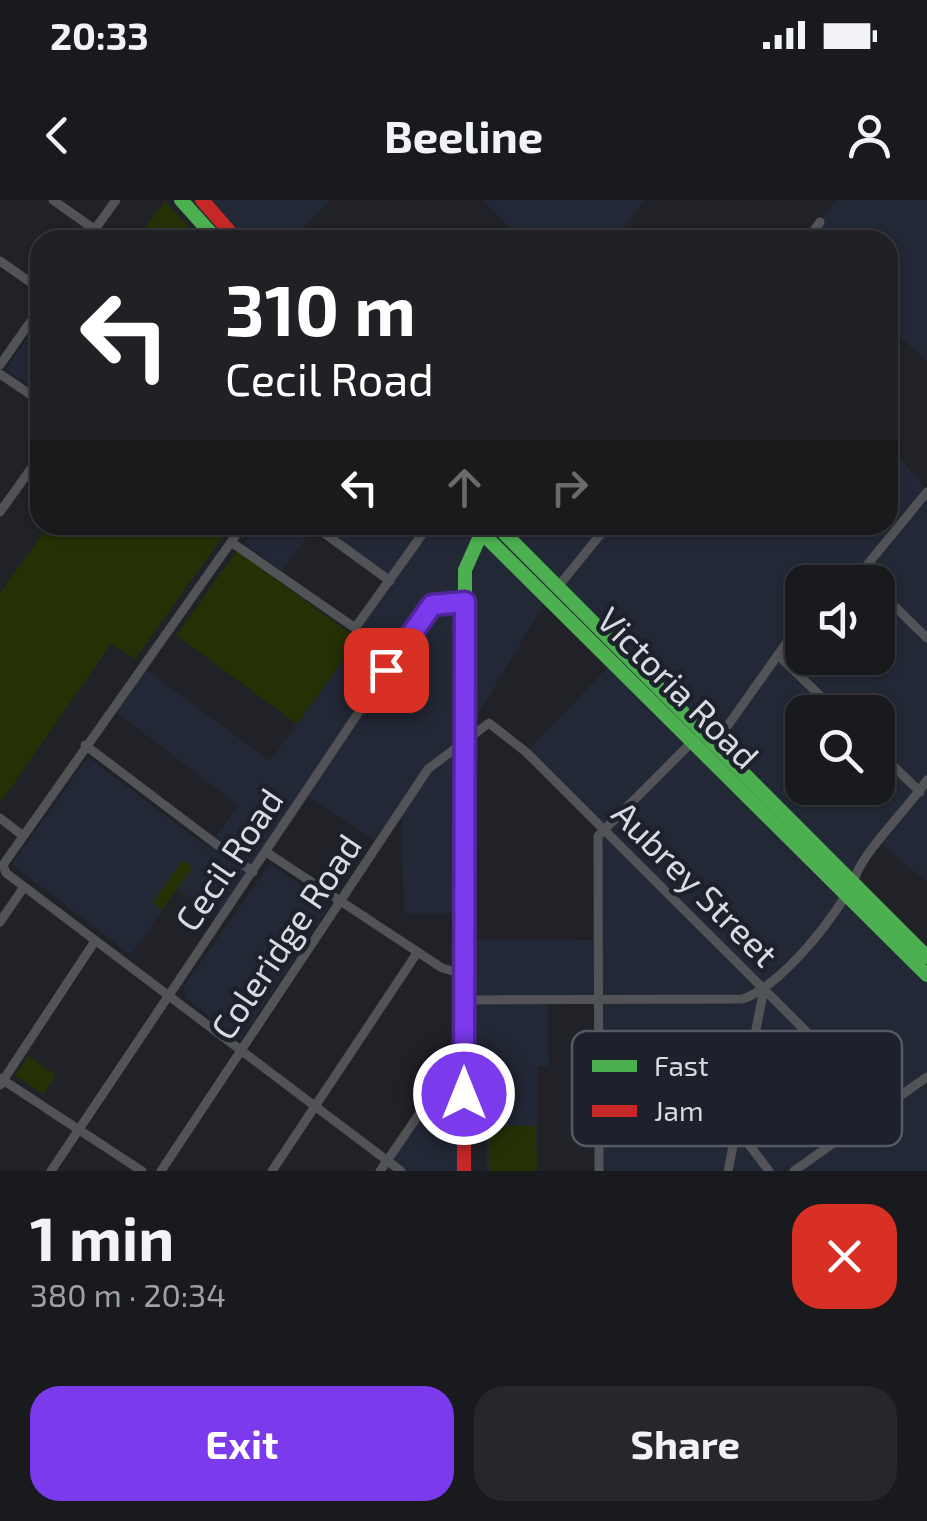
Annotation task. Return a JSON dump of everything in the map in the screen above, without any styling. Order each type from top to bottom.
[{"type":"main road","points":[[181,200],[208,230]]},
{"type":"main road","points":[[202,200],[228,230]]},
{"type":"main road","points":[[464,1171],[465,602],[467,560],[477,535]]},
{"type":"main road","name":"Victoria Road","points":[[489,535],[553,592],[852,891],[927,957]]},
{"type":"main road","name":"Victoria Road","points":[[505,535],[553,592]]},
{"type":"main road","name":"Victoria Road","points":[[852,891],[927,974]]},
{"type":"street","points":[[53,200],[94,229],[116,200]]},
{"type":"street","points":[[814,230],[820,222]]},
{"type":"street","points":[[0,261],[30,282]]},
{"type":"street","points":[[0,364],[30,322]]},
{"type":"street","points":[[0,374],[30,394]]},
{"type":"street","points":[[0,512],[30,470]]},
{"type":"street","points":[[898,534],[927,492]]},
{"type":"street","points":[[235,535],[3,865],[95,941],[402,1171]]},
{"type":"street","points":[[327,535],[390,582]]},
{"type":"street","points":[[230,542],[355,628],[422,535]]},
{"type":"street","points":[[553,592],[600,535]]},
{"type":"street","points":[[877,565],[897,535]]},
{"type":"street","name":"Cecil Road","points":[[51,1171],[424,614],[440,602],[465,602]]},
{"type":"street","points":[[895,607],[927,638]]},
{"type":"street","points":[[709,750],[785,645]]},
{"type":"street","points":[[778,655],[819,695]]},
{"type":"street","name":"Aubrey Street","points":[[463,740],[489,723],[499,726],[805,1031]]},
{"type":"street","points":[[597,1031],[598,836],[697,737]]},
{"type":"street","name":"Coleridge Road","points":[[160,1171],[428,769],[463,740]]},
{"type":"street","points":[[85,745],[253,872]]},
{"type":"street","points":[[895,768],[920,792]]},
{"type":"street","points":[[464,1000],[742,998],[764,990],[852,891],[856,874],[927,780]]},
{"type":"street","points":[[0,818],[22,835]]},
{"type":"street","points":[[266,852],[417,953],[442,968],[464,974]]},
{"type":"street","points":[[0,922],[24,886]]},
{"type":"street","points":[[95,941],[1,1081],[142,1171]]},
{"type":"street","points":[[272,1171],[417,953]]},
{"type":"street","points":[[756,1031],[764,990]]},
{"type":"street","points":[[380,1171],[464,1047]]},
{"type":"street","points":[[902,1095],[927,1077]]},
{"type":"street","points":[[598,1146],[598,1171]]},
{"type":"street","points":[[728,1171],[732,1146]]},
{"type":"street","points":[[750,1146],[769,1171]]},
{"type":"street","points":[[794,1171],[829,1146]]},
{"type":"shaded area","points":[[181,200],[332,200],[299,230],[208,230]]},
{"type":"shaded area","points":[[483,200],[645,200],[622,230],[512,230]]},
{"type":"shaded area","points":[[836,200],[927,200],[927,361],[898,335],[898,230],[814,230]]},
{"type":"shaded area","points":[[30,334],[30,385],[6,369]]},
{"type":"shaded area","points":[[898,456],[927,490],[927,882],[880,843],[856,874],[855,885],[927,975],[927,1171],[599,1171],[599,1146],[902,1146],[902,1031],[597,1031],[597,1000],[548,1000],[549,1066],[538,1066],[538,1171],[487,1171],[486,1066],[465,1066],[464,1171],[401,1171],[387,1160],[464,1047],[464,939],[597,940],[598,836],[603,829],[526,752],[612,663],[548,597],[463,740],[464,913],[404,913],[401,812],[379,844],[305,794],[221,917],[177,889],[131,955],[12,864],[88,757],[207,847],[203,855],[238,805],[111,708],[141,666],[270,761],[358,640],[355,628],[390,582],[327,535],[898,535]]},
{"type":"shaded area","points":[[249,535],[308,535],[282,571],[244,543]]},
{"type":"shaded area","points":[[270,864],[323,900],[327,909],[240,1040],[186,998],[184,986]]},
{"type":"green space","points":[[165,201],[191,230],[143,230]]},
{"type":"green space","points":[[42,535],[224,535],[135,659],[111,644],[0,803],[0,593]]},
{"type":"green space","points":[[237,551],[358,639],[297,724],[176,635]]},
{"type":"green space","points":[[183,860],[193,867],[162,910],[152,903]]},
{"type":"green space","points":[[28,1056],[56,1075],[44,1094],[15,1076]]},
{"type":"green space","points":[[490,1126],[536,1126],[537,1171],[490,1171]]},
{"type":"traffic: fast","points":[[181,200],[208,230]]},
{"type":"traffic: fast","points":[[465,768],[465,570],[481,535]]},
{"type":"traffic: fast","points":[[484,535],[927,975]]},
{"type":"traffic: fast","points":[[506,535],[927,957]]},
{"type":"traffic: jam","points":[[202,200],[228,230]]},
{"type":"traffic: jam","points":[[464,1171],[465,768]]},
{"type":"route","points":[[386,670],[432,605],[465,602],[464,1094]]}]
